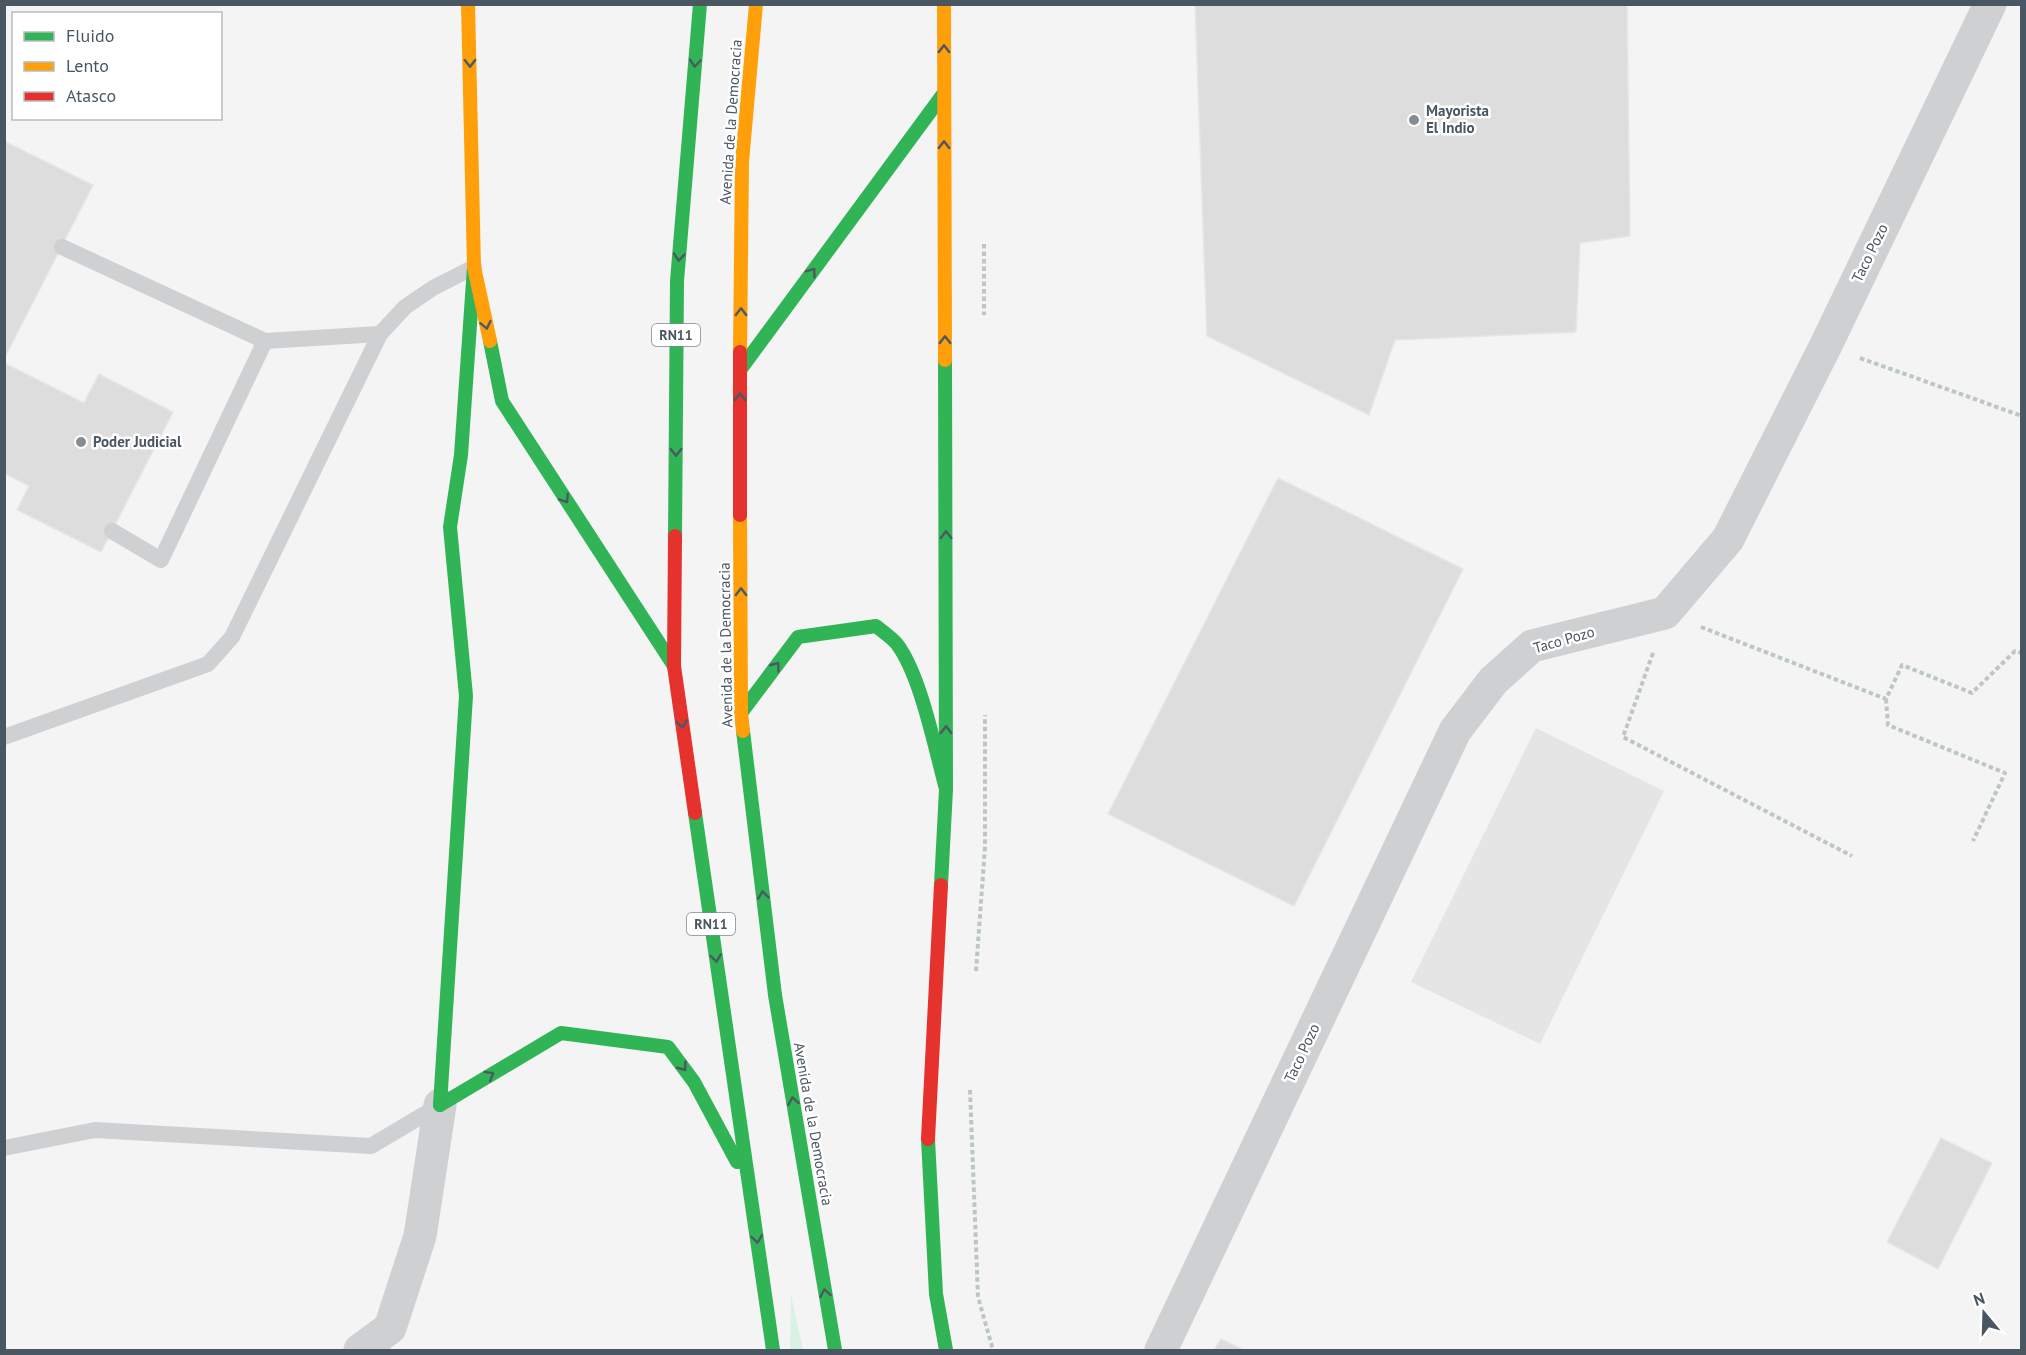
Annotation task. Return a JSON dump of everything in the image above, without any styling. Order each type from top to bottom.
[{"type":"main road","points":[[440,1105],[466,696],[450,527],[461,455],[474,267],[468,4]]},
{"type":"main road","name":"RN11","points":[[700,4],[677,281],[674,666],[773,1350]]},
{"type":"main road","name":"Avenida de la Democracia","points":[[756,4],[742,162],[741,713],[775,995],[835,1350]]},
{"type":"main road","points":[[944,4],[946,789],[927,1153],[936,1294],[946,1350]]},
{"type":"main road","points":[[740,370],[944,93]]},
{"type":"main road","points":[[474,267],[502,401],[674,666]]},
{"type":"main road","points":[[741,713],[798,637],[876,626],[896,643],[909,664],[946,789]]},
{"type":"main road","points":[[440,1105],[561,1033],[668,1047],[694,1082],[748,1182]]},
{"type":"street","name":"Taco Pozo","points":[[1161,1350],[1455,731],[1493,681],[1532,646],[1665,613],[1728,539],[1826,345],[1990,4]]},
{"type":"street","points":[[360,1350],[390,1328],[420,1236],[440,1105]]},
{"type":"lane","points":[[62,247],[265,341],[380,334]]},
{"type":"lane","points":[[4,737],[208,664],[232,637],[380,334],[405,307],[433,288],[474,267]]},
{"type":"lane","points":[[112,531],[161,560],[265,341]]},
{"type":"lane","points":[[4,1148],[95,1130],[371,1146],[440,1105]]},
{"type":"path","points":[[1826,345],[2022,416]]},
{"type":"path","points":[[1852,856],[1623,737],[1645,678],[1665,613],[1886,699]]},
{"type":"path","points":[[1973,841],[2005,773],[1888,725],[1886,699],[1902,665],[1971,693],[2015,651],[2022,653]]},
{"type":"shaded area","points":[[1536,728],[1664,791],[1540,1044],[1411,982]]},
{"type":"green space","points":[[791,1295],[803,1350],[790,1350]]},
{"type":"building","name":"Mayorista El Indio","points":[[1195,4],[1627,4],[1630,236],[1580,243],[1576,332],[1395,340],[1369,415],[1207,336]]},
{"type":"building","points":[[4,141],[93,185],[4,359]]},
{"type":"building","name":"Poder Judicial","points":[[4,363],[84,403],[99,374],[173,412],[101,552],[17,510],[29,486],[4,473]]},
{"type":"building","points":[[1278,478],[1463,569],[1294,906],[1108,814]]},
{"type":"building","points":[[1941,1138],[1992,1163],[1938,1269],[1887,1242]]},
{"type":"building","points":[[1221,1339],[1244,1350],[1214,1350]]},
{"type":"traffic: fast","points":[[675,536],[677,281],[700,4]]},
{"type":"traffic: fast","points":[[740,370],[944,93]]},
{"type":"traffic: fast","points":[[440,1105],[466,696],[450,527],[461,455],[474,267]]},
{"type":"traffic: fast","points":[[490,341],[502,401],[674,666]]},
{"type":"traffic: fast","points":[[941,885],[946,789],[945,360]]},
{"type":"traffic: fast","points":[[741,713],[798,637],[876,626],[897,644],[906,658],[920,693],[946,789]]},
{"type":"traffic: fast","points":[[743,731],[775,995],[835,1350]]},
{"type":"traffic: fast","points":[[695,813],[773,1350]]},
{"type":"traffic: fast","points":[[440,1105],[561,1033],[668,1047],[694,1082],[737,1162]]},
{"type":"traffic: fast","points":[[928,1139],[936,1294],[946,1350]]},
{"type":"traffic: slow","points":[[468,4],[474,267],[490,341]]},
{"type":"traffic: slow","points":[[740,352],[742,162],[756,4]]},
{"type":"traffic: slow","points":[[944,4],[945,360]]},
{"type":"traffic: slow","points":[[740,515],[743,731]]},
{"type":"traffic: jam","points":[[740,352],[740,515]]},
{"type":"traffic: jam","points":[[675,536],[674,666],[695,813]]},
{"type":"traffic: jam","points":[[928,1139],[941,885]]},
{"type":"place","name":"Mayorista El Indio","points":[[1414,120]]},
{"type":"place","name":"Poder Judicial","points":[[81,442]]}]
